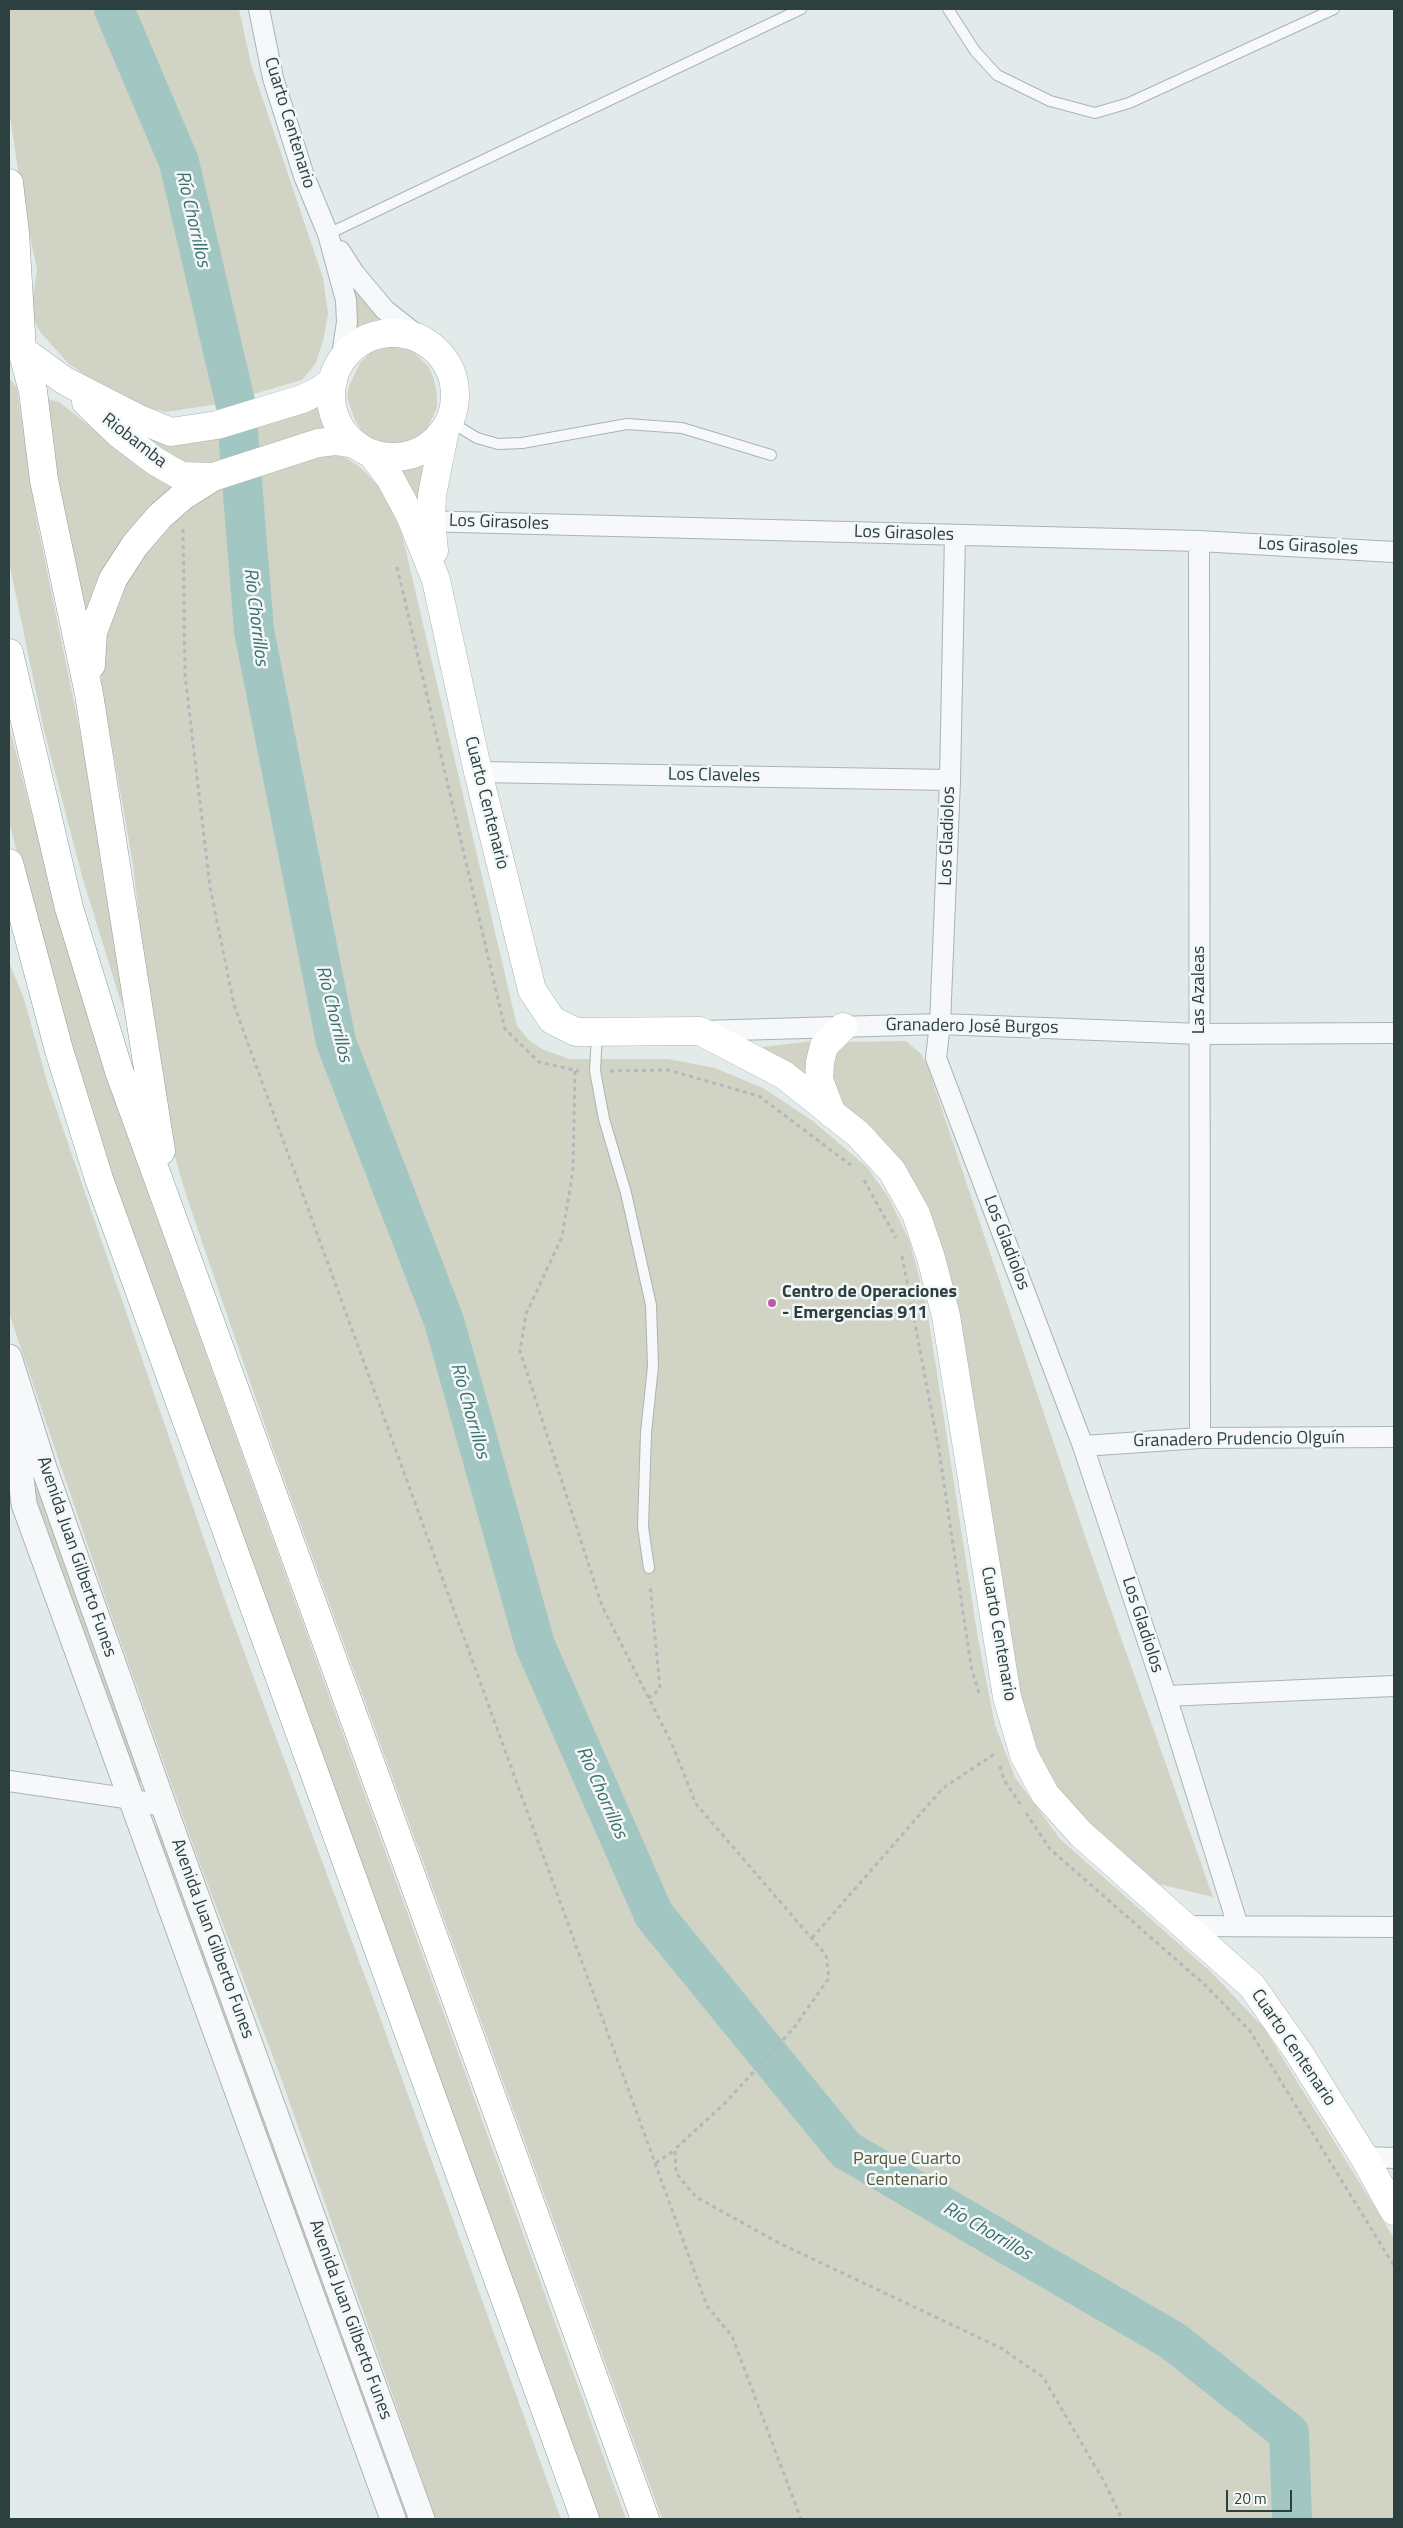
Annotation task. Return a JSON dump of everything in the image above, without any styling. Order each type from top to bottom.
[{"type":"main road","points":[[9,183],[14,226],[13,341],[33,391],[44,480],[89,694],[172,1219]]},
{"type":"main road","points":[[89,694],[93,632],[113,578],[135,545],[160,516],[182,496],[213,477],[318,443],[335,441],[389,457],[407,455],[425,448],[447,426],[454,403],[451,376],[448,367],[438,352],[423,340],[397,333],[373,336],[358,343],[337,372],[331,398],[335,416],[343,432],[363,449]]},
{"type":"main road","name":"Riobamba","points":[[13,341],[65,381],[118,433],[155,461],[181,476],[213,477]]},
{"type":"main road","name":"Riobamba","points":[[65,381],[139,419],[171,432],[217,425],[302,399],[320,391],[337,372]]},
{"type":"main road","name":"Cuarto Centenario","points":[[422,521],[447,426]]},
{"type":"main road","name":"Cuarto Centenario","points":[[363,449],[390,478],[422,521],[478,772],[532,990],[552,1020]]},
{"type":"main road","points":[[9,653],[69,908],[119,1071],[645,2519]]},
{"type":"main road","points":[[9,863],[59,1050],[102,1188],[585,2519]]},
{"type":"main road","points":[[9,936],[59,1050]]},
{"type":"main road","name":"Granadero José Burgos","points":[[552,1020],[576,1032],[700,1031]]},
{"type":"main road","points":[[832,1114],[819,1080],[820,1062],[824,1046],[843,1027]]},
{"type":"main road","name":"Cuarto Centenario","points":[[700,1031],[784,1075],[858,1134],[892,1171],[916,1214],[931,1258],[946,1316],[1007,1697],[1024,1755],[1045,1794],[1081,1834],[1252,1986],[1298,2053],[1364,2157],[1394,2210]]},
{"type":"street","name":"Cuarto Centenario","points":[[260,9],[273,78],[304,176],[328,234],[346,300],[347,322],[337,372]]},
{"type":"street","name":"Cuarto Centenario","points":[[328,234],[369,293],[385,310],[423,340]]},
{"type":"street","name":"Los Girasoles","points":[[422,521],[1199,541],[1394,552]]},
{"type":"street","name":"Los Gladiolos","points":[[955,535],[950,780],[940,1024],[936,1058],[1083,1446],[1166,1696],[1238,1926]]},
{"type":"street","name":"Las Azaleas","points":[[1199,541],[1200,1438]]},
{"type":"street","name":"Los Claveles","points":[[478,772],[950,780]]},
{"type":"street","name":"Granadero José Burgos","points":[[700,1031],[940,1024],[1200,1034],[1394,1033]]},
{"type":"street","name":"Avenida Juan Gilberto Funes","points":[[9,1356],[44,1468],[164,1806],[340,2333]]},
{"type":"street","name":"Avenida Juan Gilberto Funes","points":[[9,1370],[24,1504],[132,1799],[340,2333],[390,2471],[422,2519]]},
{"type":"street","name":"Granadero Prudencio Olguín","points":[[1083,1446],[1200,1438],[1394,1437]]},
{"type":"street","points":[[1166,1696],[1394,1686]]},
{"type":"street","points":[[9,1781],[132,1799],[164,1806]]},
{"type":"street","points":[[1184,1926],[1394,1927]]},
{"type":"street","points":[[1364,2157],[1394,2158]]},
{"type":"street","name":"Avenida Juan Gilberto Funes","points":[[390,2471],[393,2519]]},
{"type":"lane","points":[[328,234],[801,9]]},
{"type":"lane","points":[[948,9],[975,51],[997,75],[1050,102],[1095,113],[1129,103],[1334,9]]},
{"type":"lane","points":[[447,426],[476,438],[498,444],[522,443],[627,424],[682,428],[771,455]]},
{"type":"lane","points":[[597,1033],[595,1071],[604,1120],[626,1193],[652,1305],[653,1366],[646,1433],[643,1527],[649,1568]]},
{"type":"path","points":[[182,496],[185,675],[210,887],[234,1005],[707,2306],[732,2336],[801,2519]]},
{"type":"path","points":[[398,567],[505,1029],[539,1062],[575,1071],[668,1070],[759,1096],[852,1167]]},
{"type":"path","points":[[860,1173],[900,1245]]},
{"type":"path","points":[[902,1255],[939,1450],[971,1666],[981,1701]]},
{"type":"path","points":[[648,1698],[660,1689],[649,1568]]},
{"type":"path","points":[[994,1745],[1004,1780],[1050,1849],[1204,1984],[1250,2031],[1394,2266]]},
{"type":"path","points":[[812,1938],[943,1788],[996,1753]]},
{"type":"path","points":[[656,2163],[675,2149],[725,2103],[793,2029]]},
{"type":"path","points":[[675,2149],[676,2173],[696,2197],[779,2243],[1001,2348],[1042,2377],[1106,2486],[1122,2519]]},
{"type":"green space","points":[[9,9],[239,9],[251,64],[323,278],[328,314],[324,337],[316,363],[302,380],[219,404],[165,412],[139,405],[109,391],[69,364],[41,333],[30,314],[37,269],[23,204],[9,109]]},
{"type":"green space","points":[[352,281],[379,319],[351,329]]},
{"type":"green space","points":[[394,345],[407,348],[428,366],[434,379],[437,408],[426,431],[415,440],[393,446],[373,439],[362,431],[354,418],[347,397],[349,386],[360,363],[371,352],[383,346]]},
{"type":"green space","points":[[9,377],[17,388],[37,522],[85,756],[114,937],[119,948],[123,1009],[82,876],[44,730],[9,562]]},
{"type":"green space","points":[[48,399],[59,402],[146,470],[181,485],[107,566],[83,617],[74,581],[45,402]]},
{"type":"green space","points":[[321,405],[330,428],[208,465],[192,464],[172,458],[138,435],[164,441]]},
{"type":"green space","name":"Parque Cuarto Centenario","points":[[334,454],[346,458],[361,468],[383,491],[402,534],[517,1026],[530,1041],[544,1050],[570,1059],[668,1059],[715,1068],[763,1088],[814,1122],[867,1167],[889,1198],[909,1240],[926,1302],[978,1639],[995,1725],[1015,1777],[1060,1839],[1211,1972],[1264,2028],[1394,2238],[1394,2519],[662,2519],[271,1443],[186,1195],[168,1132],[155,1058],[133,864],[101,683],[103,643],[114,601],[155,538],[200,497],[218,488],[319,455]]},
{"type":"green space","points":[[392,465],[410,468],[423,466],[419,514]]},
{"type":"green space","points":[[9,726],[56,907],[123,1124],[626,2519],[598,2519],[111,1174],[66,1030],[9,823]]},
{"type":"green space","points":[[9,962],[24,999],[48,1085],[226,1603],[373,1998],[561,2519],[436,2519],[281,2078],[197,1856],[112,1617],[9,1313]]},
{"type":"green space","points":[[812,1041],[813,1085],[755,1048]]},
{"type":"green space","points":[[906,1041],[921,1054],[927,1065],[1087,1542],[1213,1897],[1159,1884],[1109,1845],[1067,1801],[1043,1764],[1031,1737],[1018,1690],[1004,1621],[983,1456],[957,1318],[910,1175],[873,1128],[844,1107],[832,1092],[832,1051],[848,1042]]},
{"type":"green space","points":[[38,1487],[145,1781],[137,1784],[30,1489]]},
{"type":"green space","points":[[152,1824],[162,1829],[341,2323],[334,2326]]},
{"type":"green space","points":[[347,2339],[378,2424],[370,2427],[339,2342]]},
{"type":"waterway","name":"Río Chorrillos","points":[[114,9],[179,162],[236,406],[254,631],[336,1042],[444,1321],[535,1645],[654,1915],[846,2150],[1173,2341],[1289,2433],[1292,2519]]},
{"type":"place","name":"Centro de Operaciones - Emergencias 911","points":[[772,1303]]}]
